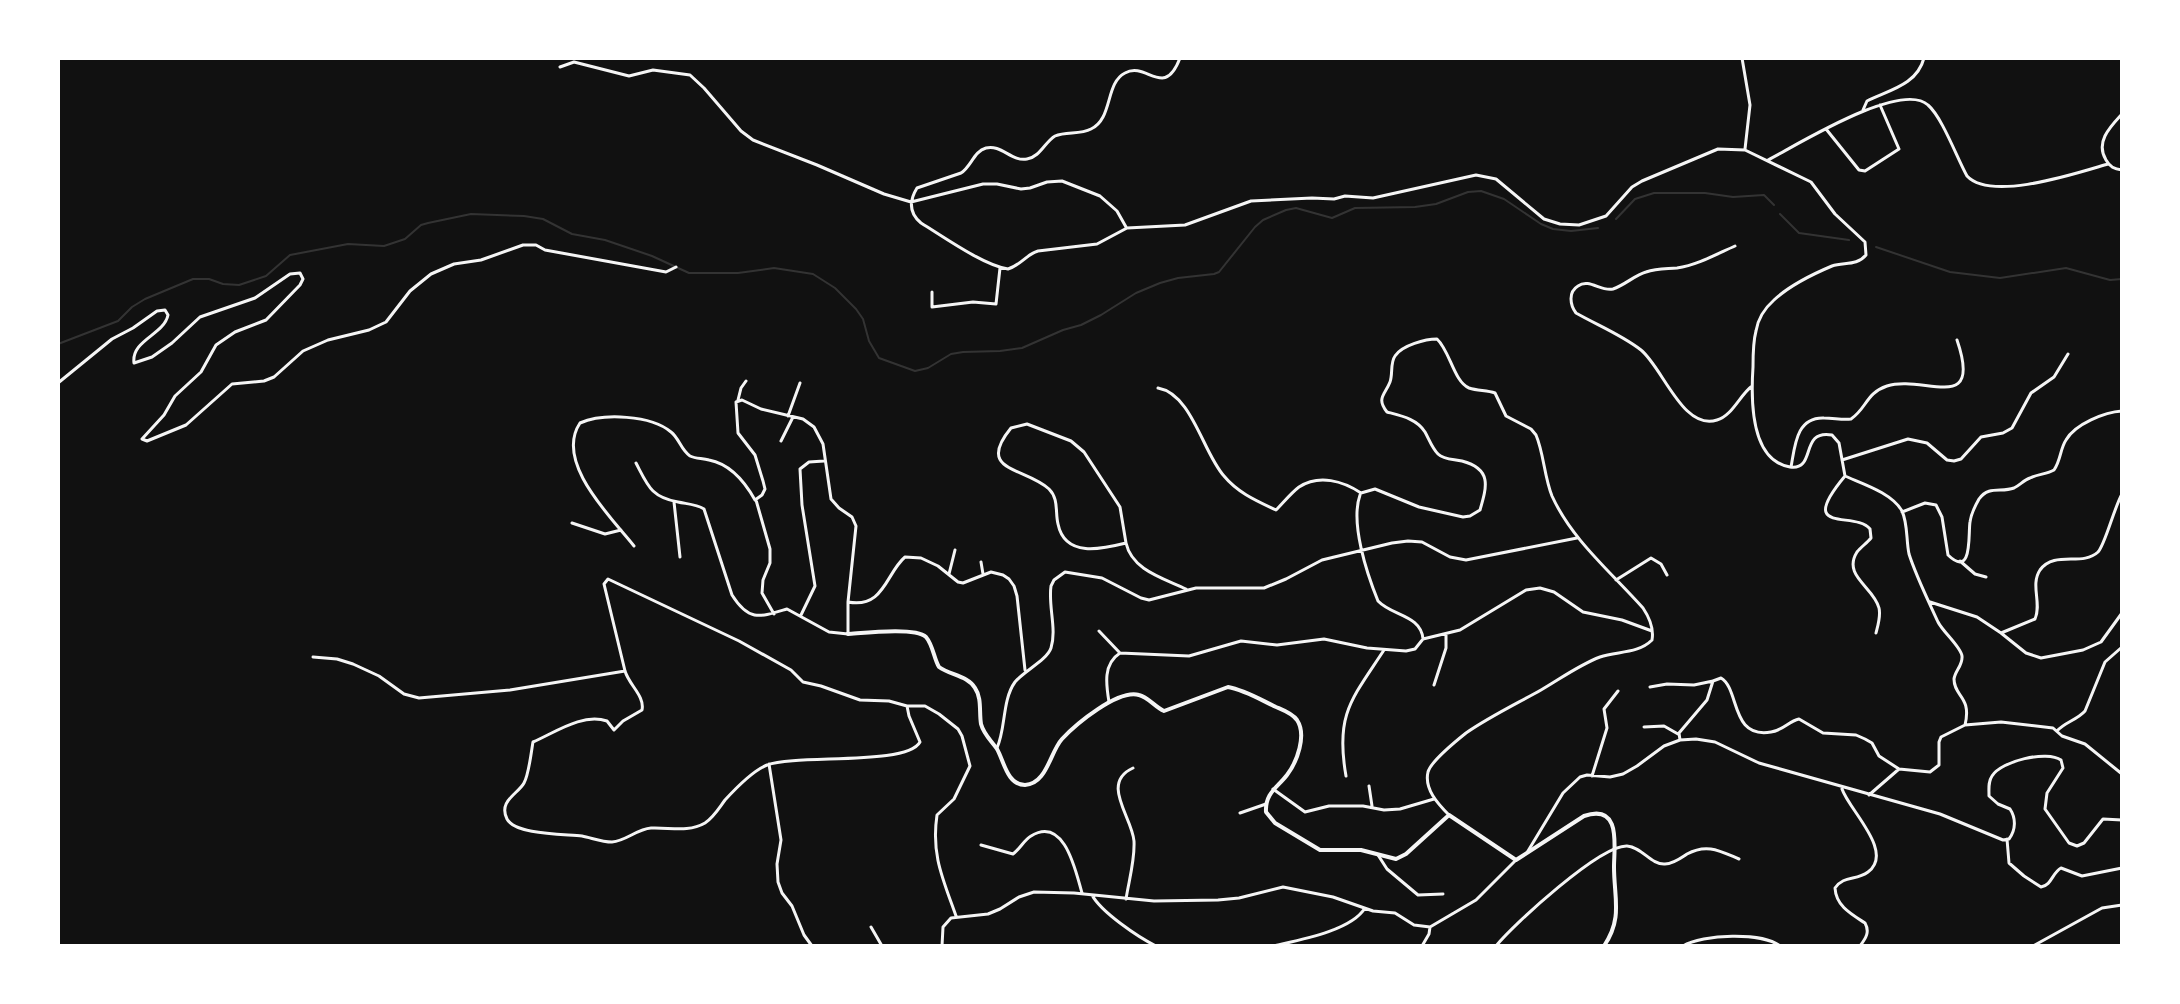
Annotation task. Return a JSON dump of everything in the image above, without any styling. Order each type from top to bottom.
[{"type":"street","points":[[1180,58],[1176,71],[1160,78],[1133,71],[1122,74],[1096,127],[1081,133],[1057,135],[1037,154],[1026,159],[999,149],[986,148],[961,173],[917,188],[911,202],[913,216],[1000,268],[1008,269],[1021,264],[1038,251],[1097,244],[1127,228],[1185,225],[1259,200],[1334,199],[1345,196],[1373,198],[1476,175],[1496,179],[1544,219],[1579,225],[1606,216],[1632,187],[1642,181],[1718,149],[1745,150],[1811,182],[1835,214],[1865,242],[1867,250],[1862,260],[1831,267],[1790,288],[1762,313],[1754,342],[1752,386],[1760,442],[1782,464],[1791,467],[1802,465],[1811,442],[1820,435],[1828,434],[1838,440],[1845,476],[1829,499],[1827,511],[1836,520],[1865,523],[1870,529],[1871,538],[1856,554],[1853,567],[1856,578],[1870,591],[1879,607],[1876,633]]},
{"type":"street","points":[[1742,58],[1750,105],[1745,150]]},
{"type":"street","points":[[1863,110],[1867,101],[1913,78],[1924,58]]},
{"type":"street","points":[[560,67],[574,62],[629,76],[653,70],[690,75],[753,140],[884,194],[911,202],[990,183],[1021,189],[1062,181],[1100,196],[1117,211],[1127,228]]},
{"type":"street","points":[[1768,160],[1863,110],[1913,98],[1926,102],[1934,112],[1967,176],[1982,185],[2011,186],[2071,175],[2108,164]]},
{"type":"street","points":[[1826,129],[1859,170],[1865,171],[1899,149],[1880,105]]},
{"type":"street","points":[[2122,114],[2102,142],[2108,164],[2122,170]]},
{"type":"street","points":[[58,383],[112,339],[157,311],[165,310],[167,322],[136,349],[134,363],[152,357],[200,317],[255,298],[290,274],[300,273],[303,279],[300,285],[266,320],[235,332],[216,345],[201,372],[175,396],[164,415],[146,433],[142,439],[147,441],[186,425],[232,384],[274,377],[303,351],[386,322],[410,291],[431,274],[454,264],[481,260],[523,245],[536,245],[545,250],[666,272],[676,267]]},
{"type":"street","points":[[1735,246],[1696,263],[1645,272],[1613,289],[1580,284],[1574,289],[1571,300],[1576,313],[1643,352],[1683,406],[1697,419],[1709,421],[1722,418],[1752,386]]},
{"type":"street","points":[[932,292],[932,307],[973,302],[996,304],[1000,268]]},
{"type":"street","points":[[1158,388],[1169,391],[1184,407],[1226,480],[1256,501],[1276,510],[1300,486],[1330,480],[1361,493],[1375,489],[1411,505],[1463,517],[1480,510],[1486,484],[1483,473],[1471,464],[1442,457],[1416,421],[1387,412],[1382,401],[1391,379],[1394,357],[1426,340],[1437,339],[1445,348],[1462,383],[1468,388],[1495,393],[1506,416],[1536,435],[1551,493],[1577,538],[1643,608],[1649,619],[1652,640],[1630,651],[1600,657],[1465,734],[1432,764],[1428,782],[1434,799],[1449,815],[1516,860]]},
{"type":"street","points":[[1791,467],[1801,429],[1809,421],[1851,419],[1872,393],[1896,383],[1947,388],[1956,385],[1961,379],[1963,366],[1957,340]]},
{"type":"street","points":[[1841,460],[1908,439],[1927,443],[1947,460],[1961,459],[1981,437],[2000,434],[2012,428],[2028,397],[2054,377],[2068,354]]},
{"type":"street","points":[[746,381],[735,406],[738,433],[755,455],[765,489],[755,500]]},
{"type":"street","points":[[781,441],[800,383]]},
{"type":"street","points":[[738,400],[803,419],[814,427],[823,444],[831,499],[852,517],[856,526],[848,634]]},
{"type":"street","points":[[1960,561],[1969,553],[1971,515],[1982,495],[1992,489],[2015,487],[2034,476],[2054,470],[2066,440],[2076,429],[2112,412],[2122,411]]},
{"type":"street","points":[[634,546],[583,481],[578,469],[573,438],[580,423],[586,420],[638,417],[655,422],[674,434],[687,454],[723,464],[733,472],[755,500],[770,549],[770,563],[762,593],[774,614]]},
{"type":"street","points":[[1126,543],[1086,550],[1076,548],[1064,539],[1058,524],[1056,503],[1049,489],[1003,464],[999,458],[998,449],[1011,428],[1027,424],[1071,441],[1084,452],[1120,507],[1126,543],[1135,563],[1186,589]]},
{"type":"street","points":[[801,615],[815,586],[802,505],[800,469],[809,462],[824,461]]},
{"type":"street","points":[[636,463],[655,495],[704,509],[732,595],[739,607],[749,614],[759,617],[787,609],[829,632],[904,632],[923,635],[928,639],[939,667],[974,685],[988,739],[1013,780],[1023,785],[1030,785],[1041,777],[1062,739],[1109,702],[1137,694],[1164,711],[1228,687],[1295,718],[1300,729],[1299,750],[1288,774],[1268,795],[1266,812],[1270,820],[1314,848],[1361,850],[1396,859],[1449,815]]},
{"type":"street","points":[[1845,476],[1877,490],[1902,512],[1909,553],[1939,625],[1962,655],[1954,683],[1966,703],[1968,714],[1965,725]]},
{"type":"street","points":[[1361,493],[1358,503],[1361,550],[1380,604],[1417,624],[1423,639]]},
{"type":"street","points":[[2001,633],[2035,619],[2039,608],[2036,578],[2043,567],[2061,559],[2090,557],[2100,550],[2122,494]]},
{"type":"street","points":[[674,502],[680,557]]},
{"type":"street","points":[[1902,512],[1925,503],[1936,505],[1942,517],[1948,555],[1975,574],[1986,577]]},
{"type":"street","points":[[572,523],[605,534],[621,530]]},
{"type":"street","points":[[996,748],[1011,689],[1025,671],[1051,648],[1051,586],[1065,572],[1102,578],[1149,600],[1205,587],[1264,588],[1322,560],[1392,543],[1415,541],[1458,559],[1475,560],[1577,538]]},
{"type":"street","points":[[949,576],[955,550]]},
{"type":"street","points":[[848,602],[873,598],[887,584],[905,557],[921,558],[963,583],[983,574],[997,573],[1009,579],[1014,586],[1025,671]]},
{"type":"street","points":[[1616,580],[1651,558],[1661,564],[1667,575]]},
{"type":"street","points":[[981,562],[983,574]]},
{"type":"street","points":[[907,706],[920,742],[913,750],[880,756],[769,764],[731,794],[707,822],[693,828],[649,828],[609,842],[535,832],[509,823],[506,817],[506,805],[524,784],[533,742],[569,724],[596,718],[607,721],[614,730],[642,710],[641,698],[625,671],[604,584],[608,579],[729,636],[784,666],[803,682],[860,700],[925,706],[953,724],[962,736],[970,760],[969,770],[955,797],[939,811],[936,858],[956,916]]},
{"type":"street","points":[[1109,702],[1107,668],[1109,662],[1120,653],[1189,656],[1241,641],[1277,645],[1324,639],[1384,650],[1411,650],[1423,639],[1466,627],[1526,590],[1540,588],[1554,592],[1583,612],[1622,620],[1652,631]]},
{"type":"street","points":[[1930,602],[1965,612],[2001,633],[2026,653],[2041,658],[2094,647],[2108,635],[2122,613]]},
{"type":"street","points":[[1099,631],[1120,653]]},
{"type":"street","points":[[1434,685],[1446,648],[1446,634]]},
{"type":"street","points":[[2057,731],[2085,711],[2105,662],[2122,647]]},
{"type":"street","points":[[1346,776],[1342,754],[1349,704],[1384,650]]},
{"type":"street","points":[[313,657],[353,664],[379,676],[404,694],[419,698],[510,690],[625,671]]},
{"type":"street","points":[[1650,687],[1694,685],[1725,679],[1743,723],[1752,729],[1769,733],[1799,719],[1823,733],[1856,735],[1865,739],[1872,743],[1879,756],[1899,769],[1930,772],[1939,765],[1940,739],[1965,725],[2001,722],[2049,727],[2062,736],[2085,744],[2122,774]]},
{"type":"street","points":[[1526,853],[1563,793],[1580,777],[1623,774],[1680,737],[1707,700],[1713,681]]},
{"type":"street","points":[[1592,776],[1607,728],[1604,709],[1618,691]]},
{"type":"street","points":[[1644,727],[1664,726],[1680,737],[1709,740],[1759,763],[1926,810],[2007,839]]},
{"type":"street","points":[[2007,839],[2014,829],[2013,813],[1989,796],[1989,781],[1995,772],[2028,758],[2051,755],[2061,760],[2063,768],[2047,793],[2045,809],[2071,845],[2084,843],[2103,819],[2122,820]]},
{"type":"street","points":[[769,764],[781,840],[778,882],[812,946]]},
{"type":"street","points":[[1126,899],[1134,840],[1117,785],[1123,773],[1133,768]]},
{"type":"street","points":[[1869,795],[1899,769]]},
{"type":"street","points":[[1369,786],[1373,807]]},
{"type":"street","points":[[1841,787],[1870,836],[1876,855],[1875,865],[1866,874],[1841,881],[1835,888],[1840,904],[1865,923],[1866,937],[1860,946]]},
{"type":"street","points":[[1273,789],[1305,812],[1329,806],[1400,809],[1434,799]]},
{"type":"street","points":[[1240,813],[1266,804]]},
{"type":"street","points":[[942,946],[945,922],[956,916],[994,912],[1034,892],[1082,893],[1154,901],[1234,899],[1283,887],[1395,913],[1414,925],[1430,927],[1476,900],[1516,860],[1591,814],[1603,815],[1616,837],[1617,917],[1606,945]]},
{"type":"street","points":[[981,845],[1013,854],[1029,836],[1036,833],[1057,836],[1067,847],[1082,893]]},
{"type":"street","points":[[2007,839],[2009,863],[2041,887],[2048,885],[2061,868],[2082,876],[2122,868]]},
{"type":"street","points":[[1496,946],[1522,918],[1562,884],[1615,847],[1629,846],[1642,851],[1658,864],[1667,865],[1702,847],[1714,848],[1739,859]]},
{"type":"street","points":[[1378,855],[1387,869],[1418,895],[1443,894]]},
{"type":"street","points":[[1092,895],[1098,904],[1153,945]]},
{"type":"street","points":[[2033,946],[2102,908],[2122,905]]},
{"type":"street","points":[[1273,946],[1342,925],[1359,916],[1365,908]]},
{"type":"street","points":[[871,927],[882,946]]},
{"type":"street","points":[[1422,946],[1430,927]]},
{"type":"street","points":[[1684,946],[1700,939],[1732,937],[1770,940],[1780,946]]},
{"type":"street","points":[[322,946],[344,946]]},
{"type":"street","points":[[1084,946],[1097,946]]},
{"type":"waterway","points":[[58,344],[118,321],[145,299],[193,279],[239,285],[266,276],[290,255],[348,244],[384,246],[405,239],[421,225],[471,214],[543,219],[572,234],[605,240],[689,273],[738,273],[774,268],[813,274],[835,288],[856,309],[879,358],[915,371],[928,368],[951,354],[1022,348],[1081,325],[1136,293],[1160,283],[1219,272],[1255,227],[1286,210],[1296,208],[1332,218],[1355,208],[1415,207],[1481,191],[1504,199],[1553,229],[1598,228]]},
{"type":"waterway","points":[[1616,219],[1635,199],[1654,193],[1705,193],[1733,197],[1764,195],[1774,205]]},
{"type":"waterway","points":[[1780,214],[1799,233],[1849,240]]},
{"type":"waterway","points":[[1876,247],[1950,272],[2000,278],[2066,268],[2110,280],[2122,279]]}]
